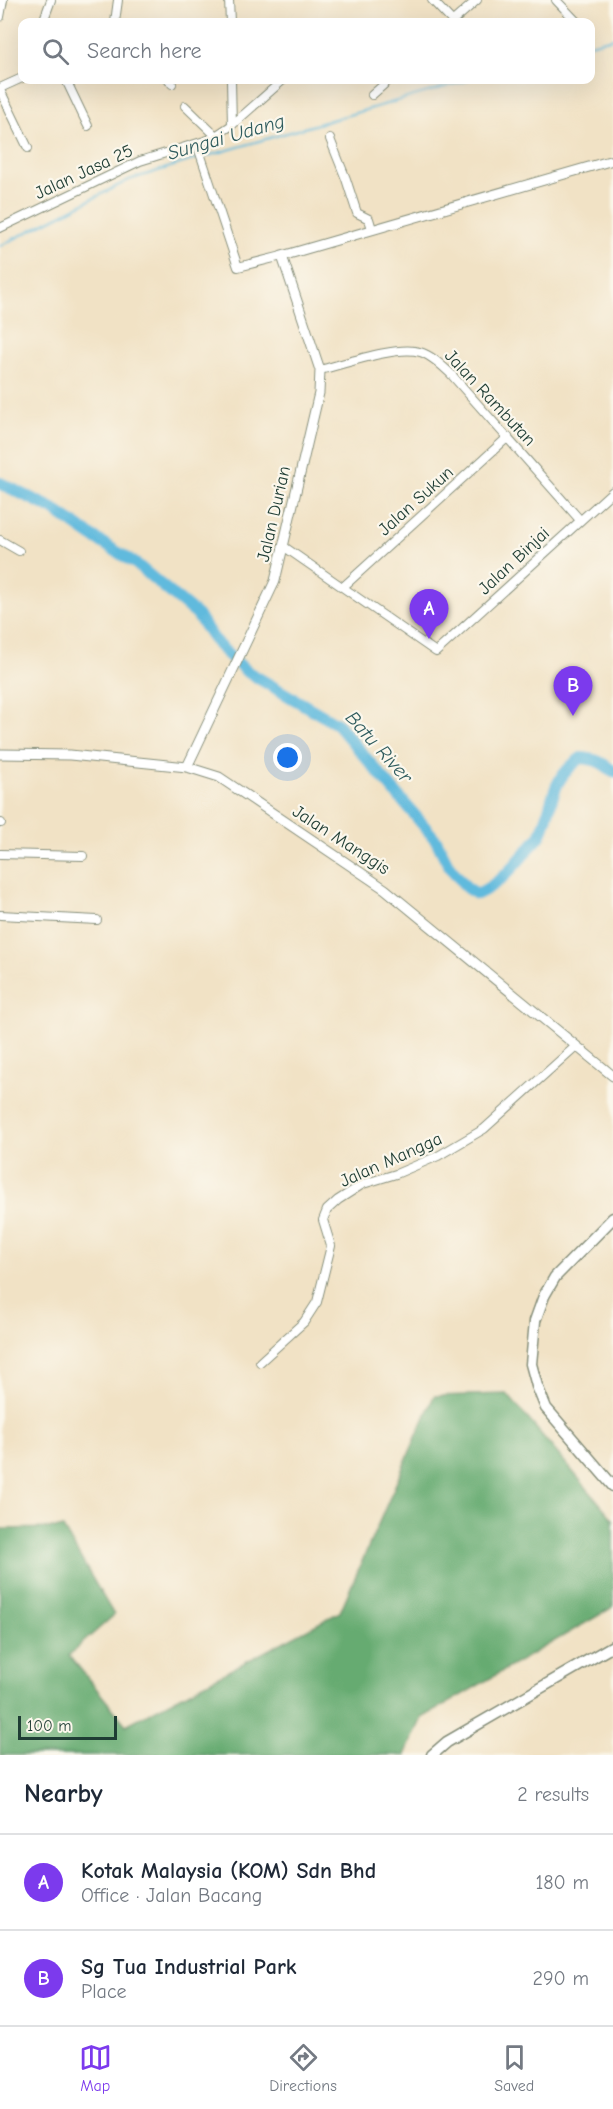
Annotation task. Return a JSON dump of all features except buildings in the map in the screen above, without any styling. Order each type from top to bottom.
[{"type":"main road","points":[[613,1218],[555,1277],[544,1296],[535,1321],[531,1364],[546,1408],[613,1486]]},
{"type":"main road","points":[[432,1755],[447,1742],[613,1646]]},
{"type":"street","points":[[0,17],[3,0]]},
{"type":"street","points":[[45,18],[51,0]]},
{"type":"street","points":[[117,18],[118,0]]},
{"type":"street","points":[[230,0],[230,18]]},
{"type":"street","points":[[432,0],[448,18]]},
{"type":"street","points":[[457,18],[477,0]]},
{"type":"street","points":[[556,0],[573,18]]},
{"type":"street","points":[[18,80],[0,89],[28,148]]},
{"type":"street","points":[[68,84],[88,126]]},
{"type":"street","points":[[231,84],[232,125]]},
{"type":"street","name":"Jalan Jasa 25","points":[[0,228],[140,161],[199,148],[232,125],[278,84]]},
{"type":"street","points":[[372,94],[384,84]]},
{"type":"street","points":[[184,106],[216,136]]},
{"type":"street","points":[[330,139],[357,213],[369,219],[372,229]]},
{"type":"street","points":[[199,148],[238,267],[613,160]]},
{"type":"street","name":"Jalan Durian","points":[[188,767],[275,581],[319,393],[320,370],[282,256]]},
{"type":"street","name":"Jalan Rambutan","points":[[320,370],[397,351],[421,352],[435,360],[450,373],[580,520]]},
{"type":"street","name":"Jalan Sukun","points":[[343,587],[508,437]]},
{"type":"street","name":"Jalan Binjai","points":[[343,587],[436,652],[613,491]]},
{"type":"street","points":[[0,540],[19,551]]},
{"type":"street","points":[[283,546],[343,587]]},
{"type":"street","name":"Jalan Manggis","points":[[0,754],[70,755],[188,767],[219,777],[385,889],[613,1076]]},
{"type":"street","points":[[0,854],[83,856]]},
{"type":"street","points":[[0,915],[97,920]]},
{"type":"street","name":"Jalan Mangga","points":[[260,1362],[304,1322],[317,1302],[324,1281],[330,1246],[323,1220],[327,1210],[363,1184],[396,1174],[438,1156],[477,1133],[576,1046]]},
{"type":"green space","points":[[507,1394],[613,1519],[613,1607],[422,1718],[405,1755],[0,1755],[0,1529],[63,1528],[114,1615],[69,1655],[126,1725],[340,1612],[434,1396]]},
{"type":"waterway","name":"Sungai Udang","points":[[595,43],[613,38]]},
{"type":"waterway","name":"Sungai Udang","points":[[204,157],[455,84]]},
{"type":"waterway","name":"Sungai Udang","points":[[0,246],[129,180],[199,158]]},
{"type":"waterway","name":"Batu River","points":[[0,483],[53,509],[135,563],[197,615],[218,645],[246,671],[337,724],[436,840],[449,866],[467,888],[477,894],[504,876],[541,834],[554,793],[570,767],[581,758],[586,758],[602,763],[613,772]]},
{"type":"place","name":"Kotak Malaysia (KOM) Sdn Bhd","points":[[429,639]]},
{"type":"place","name":"Sg Tua Industrial Park","points":[[573,716]]}]
